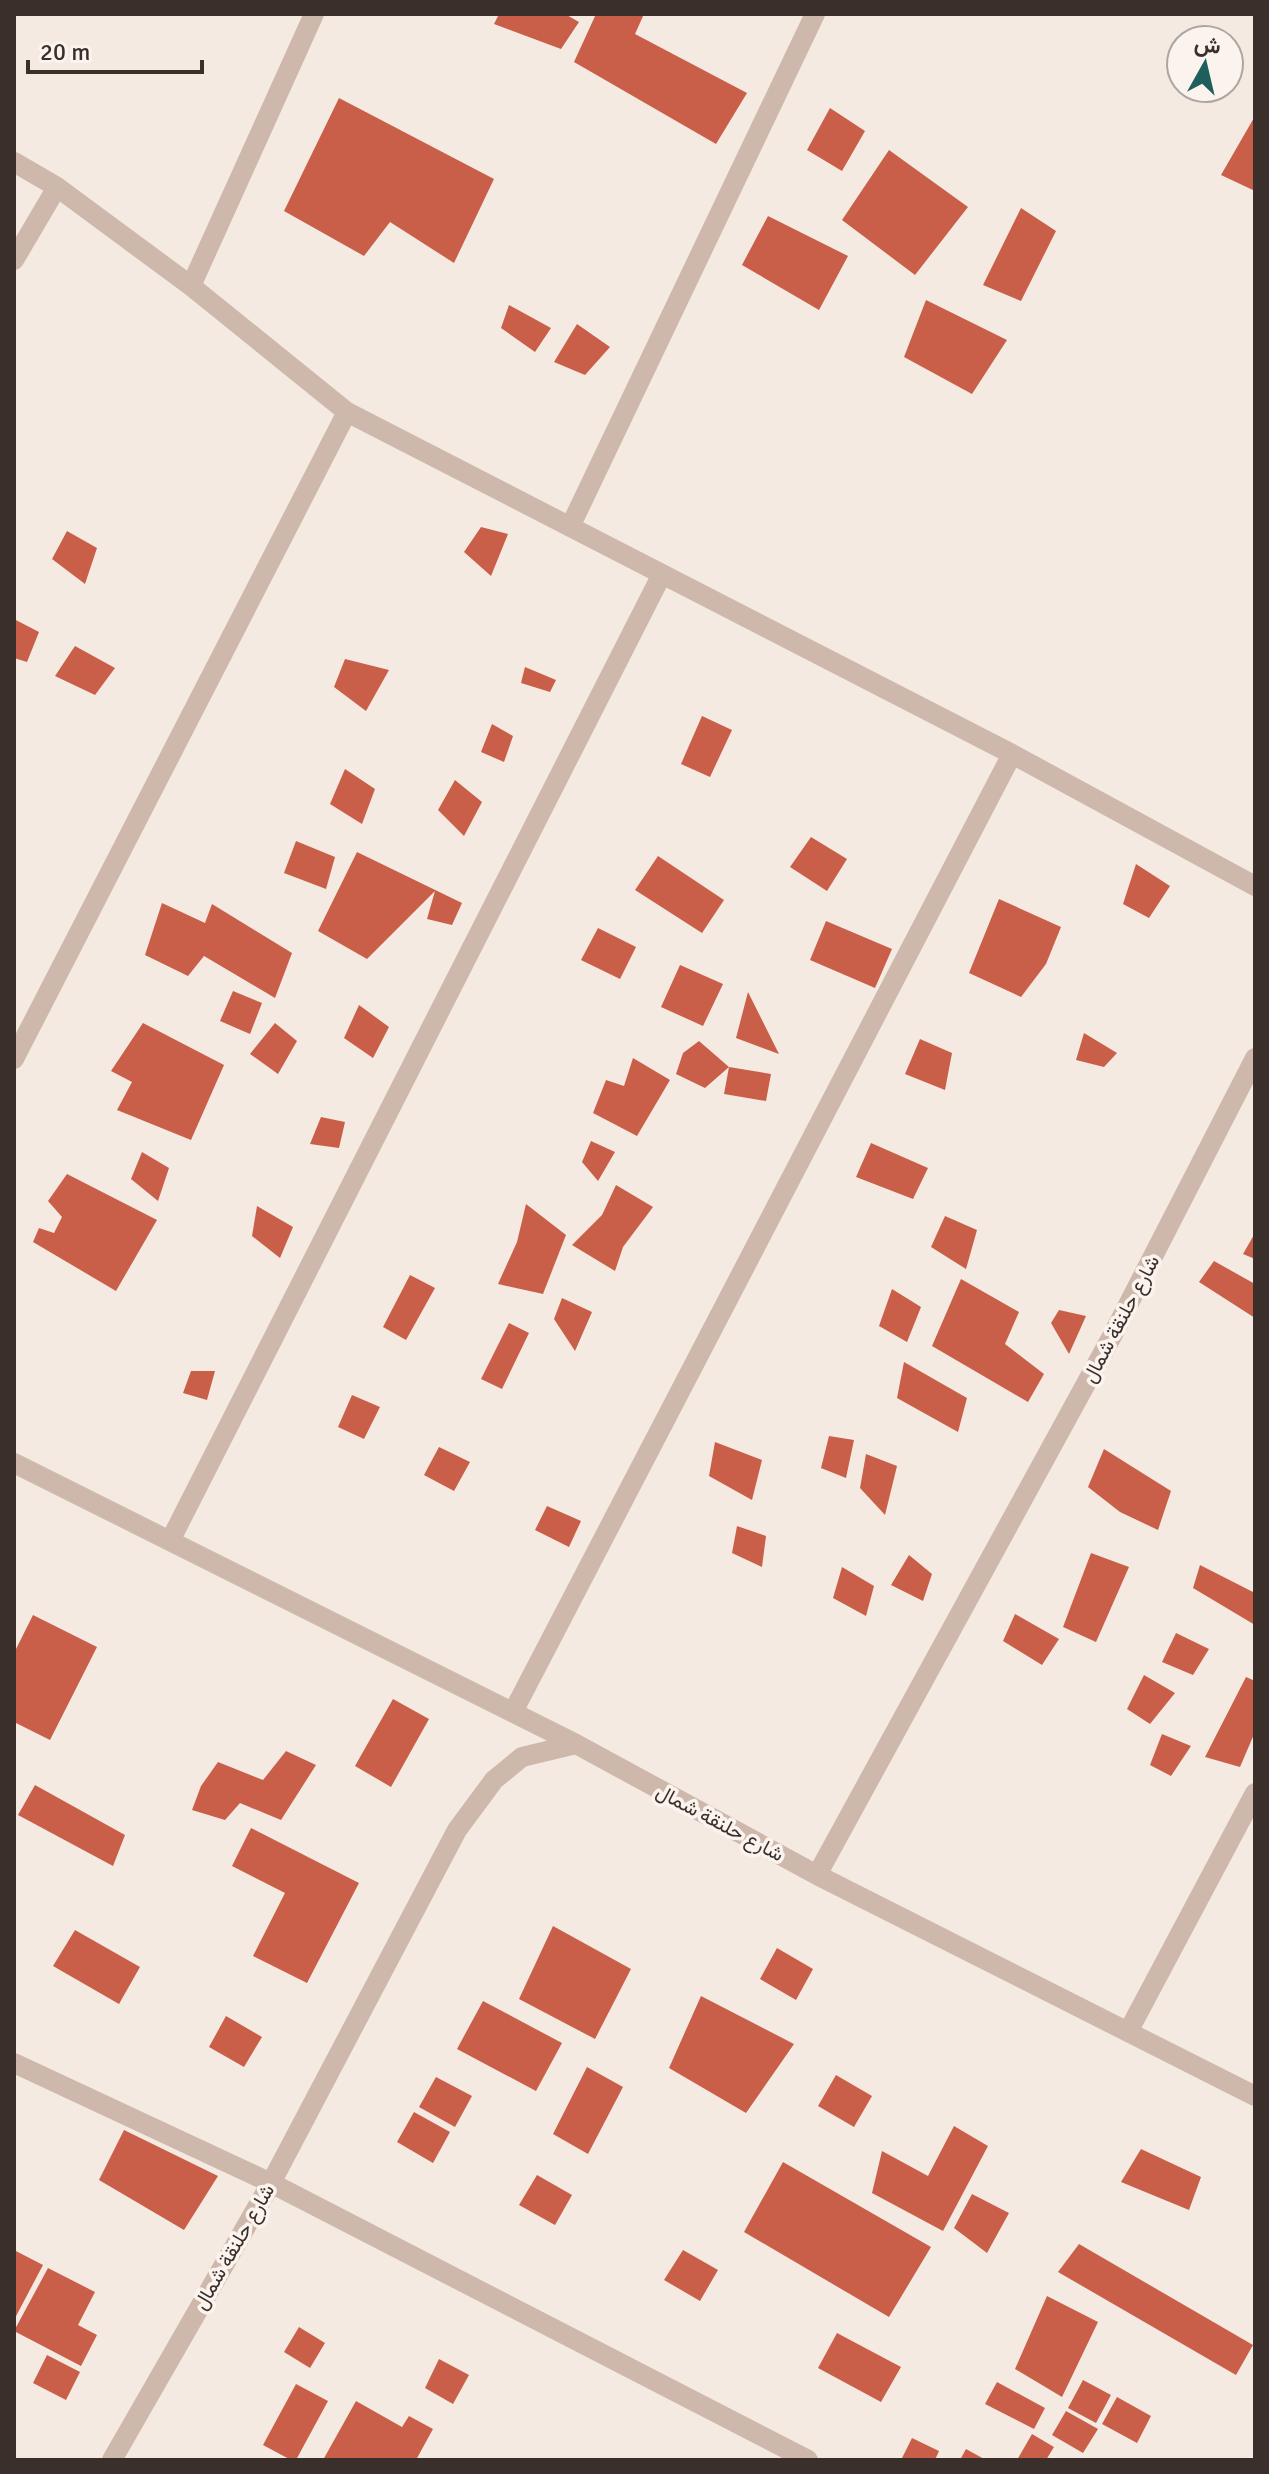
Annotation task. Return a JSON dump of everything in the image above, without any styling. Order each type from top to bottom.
[{"type":"street","points":[[191,286],[314,14]]},
{"type":"street","points":[[570,527],[815,14]]},
{"type":"street","points":[[14,162],[57,187],[191,286],[347,412],[1012,754],[1255,886]]},
{"type":"street","points":[[14,260],[57,187]]},
{"type":"street","points":[[14,1059],[347,412]]},
{"type":"street","points":[[170,1541],[661,576]]},
{"type":"street","points":[[513,1712],[1012,754]]},
{"type":"street","name":"شارع حلنقة شمال","points":[[112,2460],[271,2183],[457,1830],[494,1780],[522,1757],[576,1744],[817,1875],[1111,1338],[1255,1058]]},
{"type":"street","points":[[14,1463],[576,1744]]},
{"type":"street","points":[[1129,2030],[1255,1793]]},
{"type":"street","points":[[817,1875],[1255,2096]]},
{"type":"street","points":[[14,2063],[271,2183],[808,2460]]},
{"type":"building","points":[[499,14],[565,14],[579,22],[561,49],[494,24]]},
{"type":"building","points":[[596,14],[644,14],[635,34],[747,93],[716,144],[574,62]]},
{"type":"building","points":[[339,98],[494,179],[454,263],[390,222],[364,256],[284,211]]},
{"type":"building","points":[[830,108],[865,131],[842,171],[807,150]]},
{"type":"building","points":[[1255,116],[1255,191],[1221,175]]},
{"type":"building","points":[[889,150],[968,207],[915,275],[842,220]]},
{"type":"building","points":[[1021,208],[1056,231],[1021,301],[983,285]]},
{"type":"building","points":[[768,216],[848,256],[819,310],[742,265]]},
{"type":"building","points":[[926,300],[1007,340],[972,394],[904,357]]},
{"type":"building","points":[[509,305],[551,328],[535,352],[501,328]]},
{"type":"building","points":[[577,324],[610,347],[585,375],[554,362]]},
{"type":"building","points":[[481,527],[508,534],[491,576],[464,552]]},
{"type":"building","points":[[67,531],[97,548],[85,584],[52,559]]},
{"type":"building","points":[[14,619],[39,632],[27,662],[14,658]]},
{"type":"building","points":[[75,646],[115,668],[95,695],[55,676]]},
{"type":"building","points":[[345,659],[389,670],[366,711],[334,687]]},
{"type":"building","points":[[525,667],[556,680],[550,692],[521,683]]},
{"type":"building","points":[[702,716],[732,730],[710,777],[681,764]]},
{"type":"building","points":[[492,724],[513,736],[504,762],[481,752]]},
{"type":"building","points":[[345,769],[375,789],[362,824],[330,804]]},
{"type":"building","points":[[455,780],[482,802],[464,836],[438,810]]},
{"type":"building","points":[[811,837],[847,859],[827,891],[790,867]]},
{"type":"building","points":[[296,841],[335,857],[326,889],[284,873]]},
{"type":"building","points":[[357,852],[462,903],[452,925],[427,919],[435,891],[367,959],[318,931]]},
{"type":"building","points":[[658,856],[724,900],[702,933],[635,890]]},
{"type":"building","points":[[1136,864],[1170,886],[1149,918],[1123,904]]},
{"type":"building","points":[[999,899],[1061,927],[1046,964],[1021,997],[969,973]]},
{"type":"building","points":[[162,903],[205,923],[212,904],[292,953],[275,998],[204,956],[188,976],[145,955]]},
{"type":"building","points":[[826,921],[892,949],[875,988],[810,960]]},
{"type":"building","points":[[598,928],[636,947],[620,979],[581,960]]},
{"type":"building","points":[[680,965],[723,984],[703,1026],[661,1007]]},
{"type":"building","points":[[233,991],[262,1003],[250,1034],[220,1021]]},
{"type":"building","points":[[748,992],[779,1054],[736,1038]]},
{"type":"building","points":[[359,1005],[389,1027],[373,1058],[344,1038]]},
{"type":"building","points":[[143,1023],[224,1065],[191,1140],[117,1110],[132,1082],[111,1071]]},
{"type":"building","points":[[275,1023],[297,1041],[278,1074],[250,1054]]},
{"type":"building","points":[[1084,1033],[1117,1053],[1104,1067],[1076,1060]]},
{"type":"building","points":[[920,1039],[952,1053],[945,1090],[905,1074]]},
{"type":"building","points":[[699,1041],[729,1067],[705,1088],[676,1074],[683,1053]]},
{"type":"building","points":[[633,1058],[670,1080],[637,1136],[593,1113],[606,1080],[624,1086]]},
{"type":"building","points":[[729,1067],[771,1074],[766,1101],[724,1094]]},
{"type":"building","points":[[321,1117],[345,1122],[339,1148],[310,1144]]},
{"type":"building","points":[[591,1141],[615,1152],[598,1181],[582,1162]]},
{"type":"building","points":[[871,1143],[928,1168],[913,1199],[856,1177]]},
{"type":"building","points":[[142,1152],[169,1168],[158,1201],[131,1179]]},
{"type":"building","points":[[67,1174],[157,1220],[116,1291],[33,1242],[39,1228],[54,1233],[62,1217],[48,1201]]},
{"type":"building","points":[[616,1185],[653,1207],[623,1247],[615,1271],[572,1245],[602,1215]]},
{"type":"building","points":[[526,1204],[566,1235],[543,1294],[498,1284],[517,1242]]},
{"type":"building","points":[[257,1206],[293,1227],[280,1258],[252,1236]]},
{"type":"building","points":[[945,1216],[977,1230],[966,1269],[931,1247]]},
{"type":"building","points":[[1255,1233],[1255,1259],[1243,1254]]},
{"type":"building","points":[[1214,1261],[1255,1284],[1255,1318],[1199,1282]]},
{"type":"building","points":[[410,1275],[435,1288],[406,1340],[383,1327]]},
{"type":"building","points":[[961,1279],[1019,1312],[1005,1344],[1044,1374],[1028,1402],[932,1346]]},
{"type":"building","points":[[892,1289],[921,1307],[907,1342],[879,1326]]},
{"type":"building","points":[[562,1298],[592,1312],[575,1351],[554,1319]]},
{"type":"building","points":[[1059,1310],[1086,1316],[1069,1354],[1051,1323]]},
{"type":"building","points":[[509,1323],[529,1333],[502,1389],[481,1379]]},
{"type":"building","points":[[904,1362],[967,1398],[958,1432],[897,1398]]},
{"type":"building","points":[[191,1371],[215,1371],[207,1400],[183,1393]]},
{"type":"building","points":[[352,1395],[380,1407],[364,1439],[338,1427]]},
{"type":"building","points":[[829,1436],[854,1440],[846,1478],[821,1468]]},
{"type":"building","points":[[715,1442],[762,1460],[752,1500],[709,1476]]},
{"type":"building","points":[[439,1447],[470,1462],[454,1491],[424,1475]]},
{"type":"building","points":[[1104,1449],[1171,1491],[1158,1530],[1120,1512],[1088,1487]]},
{"type":"building","points":[[866,1454],[897,1466],[885,1515],[860,1488]]},
{"type":"building","points":[[547,1506],[581,1521],[569,1547],[535,1530]]},
{"type":"building","points":[[737,1526],[766,1536],[762,1567],[732,1553]]},
{"type":"building","points":[[1091,1553],[1129,1567],[1096,1642],[1063,1627]]},
{"type":"building","points":[[909,1555],[932,1574],[923,1601],[891,1585]]},
{"type":"building","points":[[1200,1565],[1255,1593],[1255,1625],[1193,1588]]},
{"type":"building","points":[[842,1567],[874,1586],[866,1616],[833,1598]]},
{"type":"building","points":[[1015,1614],[1059,1639],[1042,1665],[1003,1641]]},
{"type":"building","points":[[33,1615],[97,1647],[50,1740],[14,1722],[14,1653]]},
{"type":"building","points":[[1176,1633],[1209,1649],[1193,1675],[1162,1662]]},
{"type":"building","points":[[1144,1675],[1175,1693],[1150,1724],[1127,1709]]},
{"type":"building","points":[[1246,1677],[1255,1681],[1255,1732],[1240,1767],[1205,1757]]},
{"type":"building","points":[[393,1699],[429,1719],[391,1787],[355,1766]]},
{"type":"building","points":[[1162,1734],[1191,1746],[1171,1776],[1150,1765]]},
{"type":"building","points":[[286,1751],[316,1765],[281,1820],[240,1803],[225,1820],[192,1810],[201,1786],[218,1762],[263,1780]]},
{"type":"building","points":[[35,1785],[125,1835],[113,1866],[18,1815]]},
{"type":"building","points":[[251,1828],[359,1883],[307,1983],[253,1956],[285,1893],[232,1866]]},
{"type":"building","points":[[553,1926],[631,1969],[595,2039],[519,1999]]},
{"type":"building","points":[[75,1930],[140,1967],[119,2004],[53,1966]]},
{"type":"building","points":[[777,1948],[813,1969],[796,2000],[760,1979]]},
{"type":"building","points":[[701,1996],[794,2044],[746,2113],[669,2068]]},
{"type":"building","points":[[483,2001],[562,2043],[536,2091],[457,2049]]},
{"type":"building","points":[[226,2016],[262,2037],[244,2067],[209,2047]]},
{"type":"building","points":[[587,2067],[623,2087],[588,2154],[553,2134]]},
{"type":"building","points":[[836,2075],[872,2096],[854,2127],[818,2106]]},
{"type":"building","points":[[436,2077],[472,2096],[455,2127],[419,2107]]},
{"type":"building","points":[[414,2112],[450,2132],[433,2163],[397,2142]]},
{"type":"building","points":[[954,2126],[988,2146],[943,2231],[872,2193],[882,2151],[928,2176]]},
{"type":"building","points":[[124,2130],[218,2176],[184,2230],[99,2180]]},
{"type":"building","points":[[1141,2149],[1201,2177],[1189,2210],[1121,2182]]},
{"type":"building","points":[[783,2162],[931,2247],[889,2317],[744,2232]]},
{"type":"building","points":[[537,2175],[572,2195],[555,2225],[519,2205]]},
{"type":"building","points":[[972,2194],[1009,2213],[987,2253],[954,2228]]},
{"type":"building","points":[[1079,2244],[1253,2345],[1236,2375],[1058,2272]]},
{"type":"building","points":[[14,2250],[43,2265],[14,2320]]},
{"type":"building","points":[[683,2250],[718,2270],[700,2301],[664,2280]]},
{"type":"building","points":[[48,2268],[95,2292],[78,2325],[97,2335],[81,2366],[14,2331]]},
{"type":"building","points":[[1047,2296],[1098,2322],[1062,2397],[1015,2369]]},
{"type":"building","points":[[299,2327],[325,2343],[310,2368],[284,2352]]},
{"type":"building","points":[[837,2333],[901,2367],[881,2402],[818,2368]]},
{"type":"building","points":[[47,2355],[80,2372],[66,2400],[33,2383]]},
{"type":"building","points":[[439,2359],[469,2375],[453,2404],[425,2388]]},
{"type":"building","points":[[1083,2380],[1111,2395],[1096,2423],[1068,2408]]},
{"type":"building","points":[[997,2382],[1045,2408],[1034,2429],[985,2404]]},
{"type":"building","points":[[296,2384],[328,2401],[296,2460],[291,2460],[263,2445]]},
{"type":"building","points":[[1117,2397],[1151,2416],[1137,2443],[1102,2424]]},
{"type":"building","points":[[356,2401],[402,2427],[409,2416],[433,2429],[416,2460],[323,2460]]},
{"type":"building","points":[[1066,2411],[1098,2429],[1083,2453],[1052,2435]]},
{"type":"building","points":[[1032,2434],[1054,2447],[1046,2460],[1017,2460]]},
{"type":"building","points":[[912,2438],[939,2451],[935,2460],[902,2458]]},
{"type":"building","points":[[966,2449],[986,2460],[960,2460]]}]
